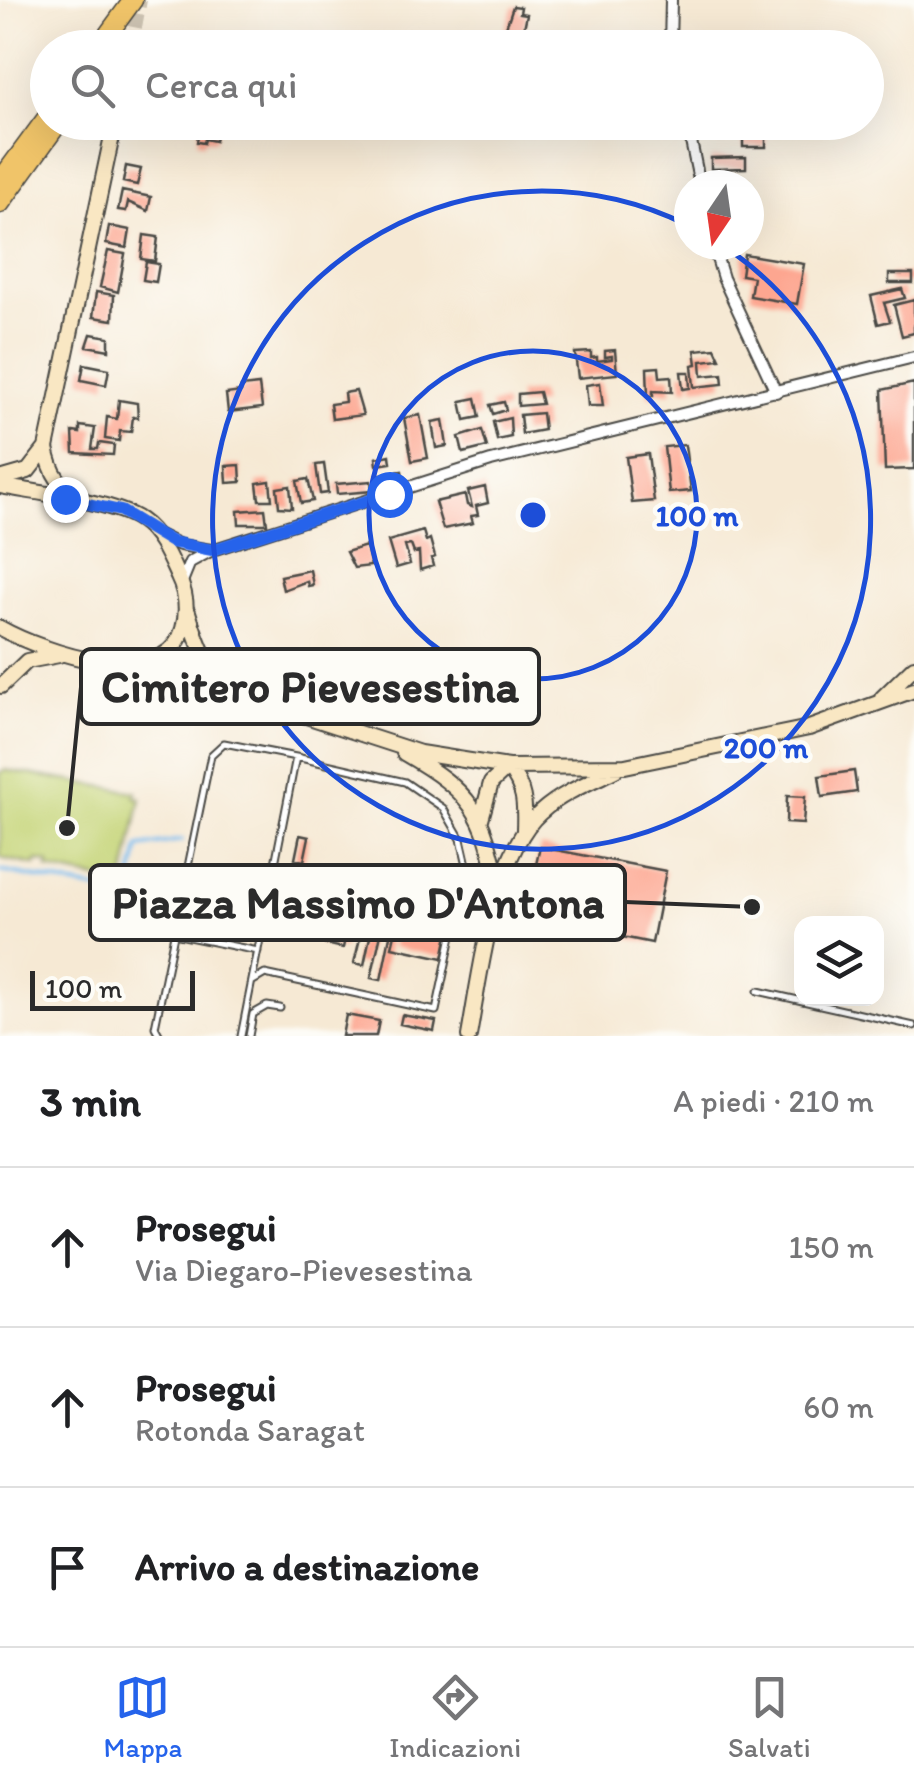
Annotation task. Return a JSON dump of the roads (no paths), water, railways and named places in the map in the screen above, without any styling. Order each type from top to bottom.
[{"type":"highway","points":[[111,30],[132,0]]},
{"type":"highway","points":[[126,30],[147,0]]},
{"type":"highway","points":[[0,181],[30,140]]},
{"type":"highway","points":[[0,204],[46,140]]},
{"type":"main road","points":[[0,482],[28,471],[46,448],[111,140]]},
{"type":"main road","points":[[46,448],[58,483],[92,504]]},
{"type":"main road","points":[[0,482],[132,516],[152,531],[181,584],[200,650],[210,669],[238,694]]},
{"type":"main road","points":[[121,664],[148,663],[168,655],[179,640],[187,608]]},
{"type":"main road","points":[[0,628],[66,654],[238,694],[452,760],[508,766],[625,766],[808,728],[914,690]]},
{"type":"main road","points":[[0,687],[27,661],[66,654]]},
{"type":"main road","points":[[878,702],[914,667]]},
{"type":"main road","points":[[0,678],[0,687]]},
{"type":"main road","points":[[386,742],[448,782],[481,819],[499,888]]},
{"type":"main road","points":[[481,819],[491,783],[508,766]]},
{"type":"main road","points":[[508,766],[525,795],[524,830]]},
{"type":"main road","points":[[470,1034],[499,888],[524,830],[540,812],[564,796],[625,766]]},
{"type":"street","points":[[670,30],[671,0]]},
{"type":"street","points":[[691,140],[697,170]]},
{"type":"street","points":[[717,260],[776,392]]},
{"type":"street","points":[[181,584],[190,562],[212,550],[491,462],[914,357]]},
{"type":"street","points":[[152,531],[180,545],[212,550]]},
{"type":"lane","points":[[160,1036],[156,1027],[211,754],[224,743],[405,782],[443,808],[462,840],[466,865],[436,1010],[265,974],[252,982]]},
{"type":"lane","points":[[245,1036],[296,756]]},
{"type":"lane","points":[[174,934],[258,951]]},
{"type":"lane","points":[[758,991],[914,1026]]},
{"type":"lane","points":[[245,1036],[253,1014],[267,1006],[280,1008]]},
{"type":"waterway","points":[[0,871],[116,893],[130,887],[139,847],[182,840]]},
{"type":"tunnel","points":[[134,30],[140,0]]},
{"type":"place","name":"Cimitero Pievesestina","points":[[67,828]]},
{"type":"place","name":"Piazza Massimo D'Antona","points":[[752,907]]}]
